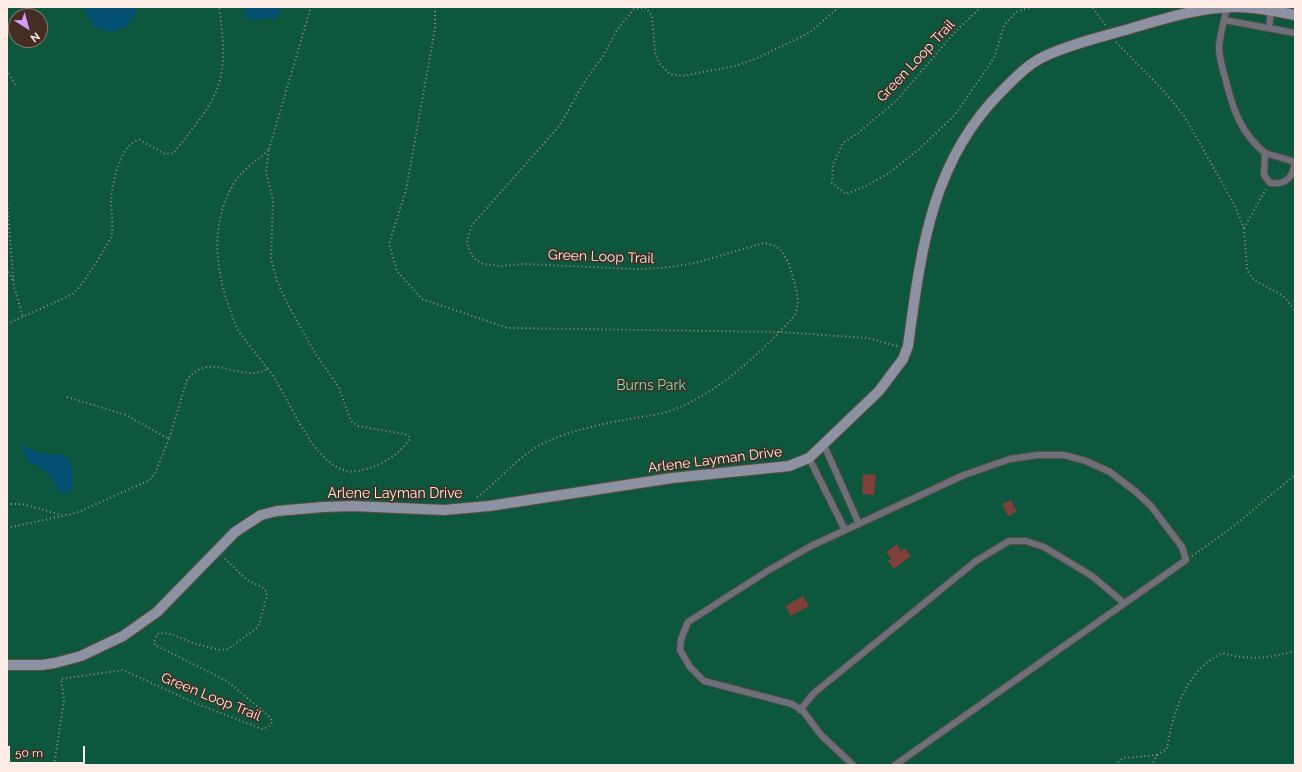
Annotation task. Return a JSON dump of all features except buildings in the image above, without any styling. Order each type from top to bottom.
[{"type":"street","name":"Arlene Layman Drive","points":[[7,665],[42,665],[55,663],[81,656],[123,636],[157,612],[235,532],[261,515],[277,511],[346,507],[461,509],[672,478],[789,466],[810,458],[879,390],[903,359],[907,348],[926,231],[944,174],[970,128],[985,107],[1028,67],[1055,52],[1109,34],[1206,10],[1227,8],[1271,10],[1295,15]]},
{"type":"lane","points":[[1227,8],[1220,47],[1221,61],[1232,107],[1246,134],[1265,153],[1295,162],[1294,173],[1290,178],[1278,183],[1270,183],[1264,175],[1265,153]]},
{"type":"lane","points":[[1269,28],[1271,10]]},
{"type":"lane","points":[[1224,20],[1295,33]]},
{"type":"lane","points":[[824,445],[859,524]]},
{"type":"lane","points":[[853,765],[821,735],[800,710],[792,704],[704,681],[690,667],[680,650],[681,639],[688,622],[811,546],[964,475],[1010,459],[1037,455],[1064,455],[1086,461],[1110,472],[1136,492],[1151,506],[1182,547],[1186,560],[895,765]]},
{"type":"lane","points":[[810,458],[845,530]]},
{"type":"lane","points":[[800,710],[814,693],[976,561],[1009,541],[1026,541],[1044,547],[1092,576],[1124,604]]},
{"type":"path","points":[[7,324],[74,293],[111,236],[112,191],[127,146],[132,142],[140,140],[160,152],[171,155],[210,102],[220,81],[223,56],[219,7]]},
{"type":"path","points":[[269,149],[236,180],[226,198],[219,220],[217,246],[222,287],[234,322],[280,386],[312,443],[328,460],[345,471],[355,471],[377,465],[394,455],[409,440],[410,437],[404,434],[358,426],[351,421],[338,386],[314,353],[288,305],[277,281],[271,258],[273,200],[266,172],[269,149],[311,7]]},
{"type":"path","points":[[435,7],[435,29],[406,190],[389,244],[397,270],[422,299],[508,328],[780,332],[867,338],[907,348]]},
{"type":"path","name":"Green Loop Trail","points":[[461,509],[480,495],[515,461],[541,445],[572,433],[608,423],[666,412],[689,402],[734,374],[780,332],[795,315],[798,304],[797,293],[789,264],[782,251],[776,246],[764,243],[696,263],[662,268],[638,269],[524,264],[501,266],[483,264],[475,259],[470,252],[467,241],[472,225],[560,125],[583,84],[603,56],[617,30],[634,9],[646,8],[652,16],[655,52],[658,63],[670,74],[682,76],[734,66],[755,59],[809,33],[839,7]]},
{"type":"path","name":"Green Loop Trail","points":[[980,7],[954,34],[897,100],[858,133],[843,143],[833,165],[832,183],[846,194],[866,186],[889,173],[918,150],[954,116],[994,58],[1004,26],[1016,12],[1031,7]]},
{"type":"path","points":[[1089,7],[1092,8],[1101,18],[1109,34],[1161,88],[1185,117],[1234,204],[1244,228],[1247,270],[1254,280],[1282,295],[1295,310]]},
{"type":"path","points":[[7,70],[16,86]]},
{"type":"path","points":[[1244,228],[1270,183]]},
{"type":"path","points":[[7,200],[14,282],[23,317]]},
{"type":"path","points":[[7,268],[14,282]]},
{"type":"path","points":[[7,528],[76,513],[150,480],[156,473],[187,380],[193,374],[206,367],[213,366],[223,367],[242,374],[261,372],[268,368]]},
{"type":"path","points":[[67,397],[126,416],[168,440]]},
{"type":"path","points":[[1186,560],[1230,529],[1295,475]]},
{"type":"path","points":[[7,504],[22,504],[64,516]]},
{"type":"path","name":"Green Loop Trail","points":[[54,765],[64,700],[61,678],[123,670],[195,703],[262,729],[270,726],[272,722],[270,717],[227,681],[157,648],[154,642],[157,634],[163,632],[193,643],[220,650],[228,649],[258,627],[267,597],[266,591],[262,587],[247,580],[228,562],[224,555]]},
{"type":"path","points":[[1115,765],[1123,758],[1157,755],[1167,749],[1177,705],[1196,674],[1213,657],[1223,653],[1239,658],[1266,658],[1295,651]]},
{"type":"path","points":[[1152,765],[1157,755]]},
{"type":"green space","name":"Burns Park","points":[[7,7],[1295,7],[1295,765],[7,765]]},
{"type":"water","points":[[83,7],[137,7],[132,20],[127,25],[116,31],[109,31],[95,27]]},
{"type":"water","points":[[247,7],[281,7],[277,18],[249,20],[244,15]]},
{"type":"water","points":[[23,445],[38,453],[62,455],[68,459],[73,470],[72,489],[68,493],[59,492],[51,476],[39,467],[30,463],[21,446]]}]
